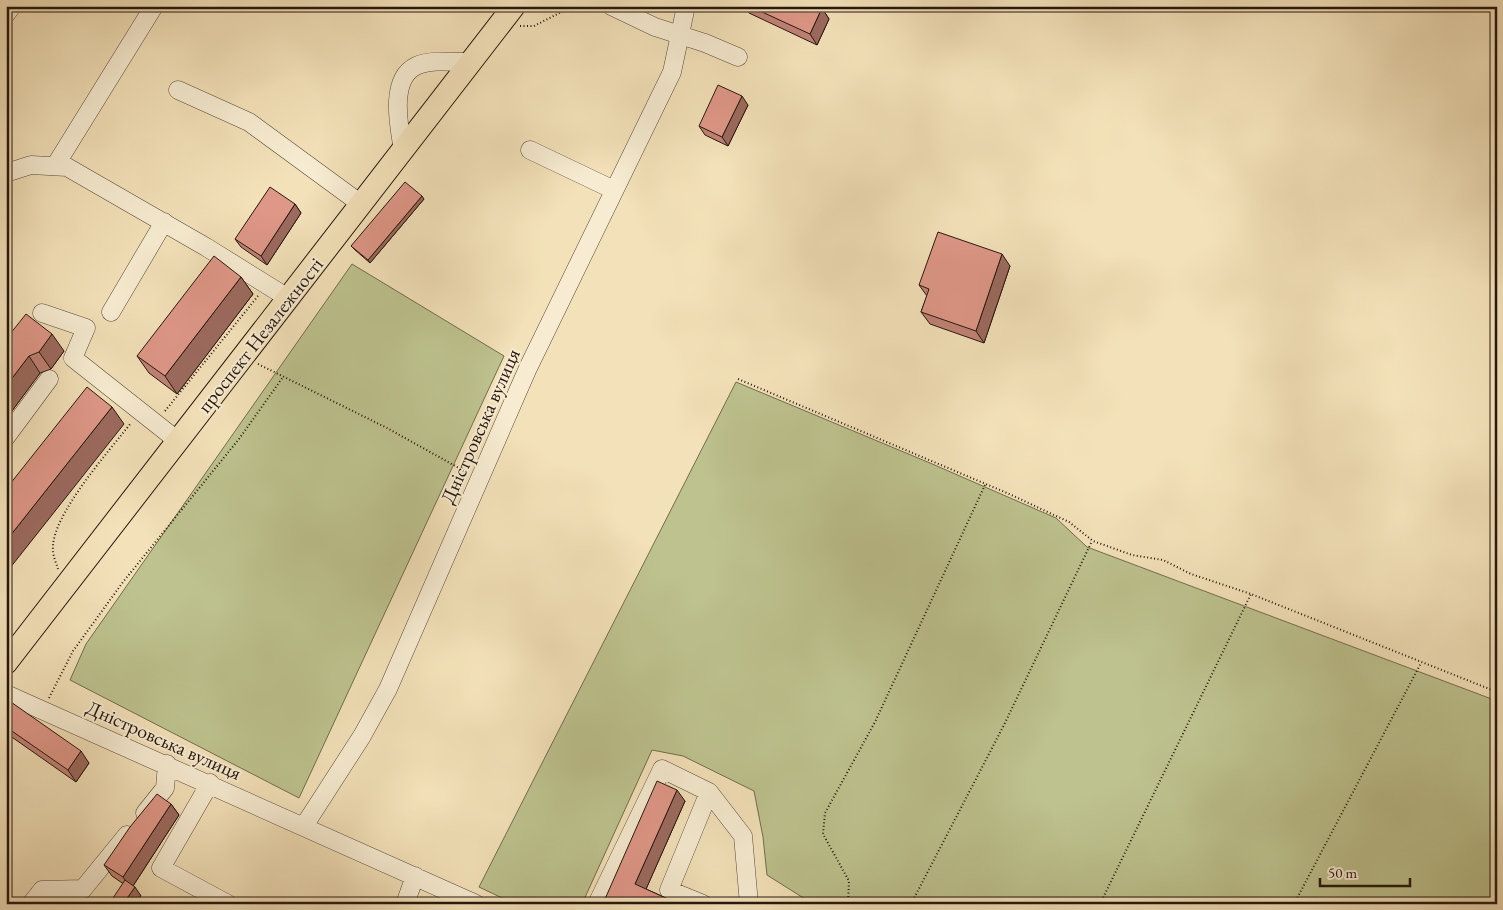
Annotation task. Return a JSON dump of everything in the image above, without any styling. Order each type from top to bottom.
[{"type":"main road","name":"проспект Незалежності","points":[[6,663],[13,641],[178,440],[471,62],[514,16]]},
{"type":"street","points":[[6,14],[12,6]]},
{"type":"street","points":[[55,166],[154,6]]},
{"type":"street","points":[[611,6],[679,36],[705,43],[738,57]]},
{"type":"street","name":"Дністровська вулиця","points":[[304,826],[362,736],[388,688],[528,368],[672,72],[686,6]]},
{"type":"street","points":[[403,150],[398,122],[398,94],[403,78],[415,66],[438,62],[471,62]]},
{"type":"street","points":[[178,90],[249,122],[361,204]]},
{"type":"street","points":[[530,150],[614,190]]},
{"type":"street","points":[[6,173],[31,165],[67,167],[164,222],[288,298]]},
{"type":"street","points":[[111,312],[164,222]]},
{"type":"street","points":[[42,312],[86,328],[73,358],[178,440]]},
{"type":"street","points":[[6,437],[49,379]]},
{"type":"street","points":[[89,395],[101,380]]},
{"type":"street","name":"Дністровська вулиця","points":[[6,694],[168,764],[476,904]]},
{"type":"street","points":[[32,904],[42,890],[83,888],[165,788],[168,764]]},
{"type":"street","points":[[597,904],[662,769],[709,792],[743,836],[749,904]]},
{"type":"street","points":[[210,784],[161,868],[224,903]]},
{"type":"street","points":[[703,904],[669,890],[709,792]]},
{"type":"street","points":[[405,904],[415,876]]},
{"type":"path","points":[[514,16],[534,26],[573,6]]},
{"type":"path","points":[[156,423],[267,285]]},
{"type":"path","points":[[251,361],[387,428],[479,480]]},
{"type":"path","points":[[43,710],[73,652],[123,582],[239,439],[282,377]]},
{"type":"path","points":[[738,379],[986,484],[1069,522],[1092,541],[1132,555],[1163,560],[1191,574],[1251,594],[1497,692]]},
{"type":"path","points":[[59,571],[52,550],[55,534],[67,507],[140,411]]},
{"type":"path","points":[[848,904],[849,881],[823,834],[825,812],[875,722],[986,484]]},
{"type":"path","points":[[911,904],[1004,725],[1092,541]]},
{"type":"path","points":[[1100,904],[1251,594]]},
{"type":"path","points":[[1294,904],[1422,662]]},
{"type":"green space","points":[[352,264],[504,356],[299,798],[70,680],[86,644]]},
{"type":"green space","points":[[736,382],[1056,518],[1087,547],[1497,701],[1497,904],[813,904],[767,875],[763,837],[754,791],[683,756],[652,750],[582,904],[515,904],[479,887]]},
{"type":"building","points":[[749,6],[817,6],[822,8],[810,34]]},
{"type":"building","points":[[718,85],[742,96],[722,137],[699,126]]},
{"type":"building","points":[[405,182],[422,196],[368,260],[351,246]]},
{"type":"building","points":[[270,187],[295,204],[261,256],[235,239]]},
{"type":"building","points":[[938,232],[1002,254],[976,331],[921,312],[929,289],[919,285]]},
{"type":"building","points":[[214,256],[241,277],[165,376],[137,356]]},
{"type":"building","points":[[26,314],[52,334],[39,352],[29,356],[6,386],[6,339]]},
{"type":"building","points":[[87,387],[112,407],[6,541],[6,489]]},
{"type":"building","points":[[8,700],[81,751],[68,770],[6,727],[6,703]]},
{"type":"building","points":[[657,781],[677,790],[635,884],[679,904],[616,904],[605,899]]},
{"type":"building","points":[[157,794],[171,804],[123,877],[104,865],[130,827]]},
{"type":"building","points":[[125,880],[135,887],[123,904],[109,904]]}]
